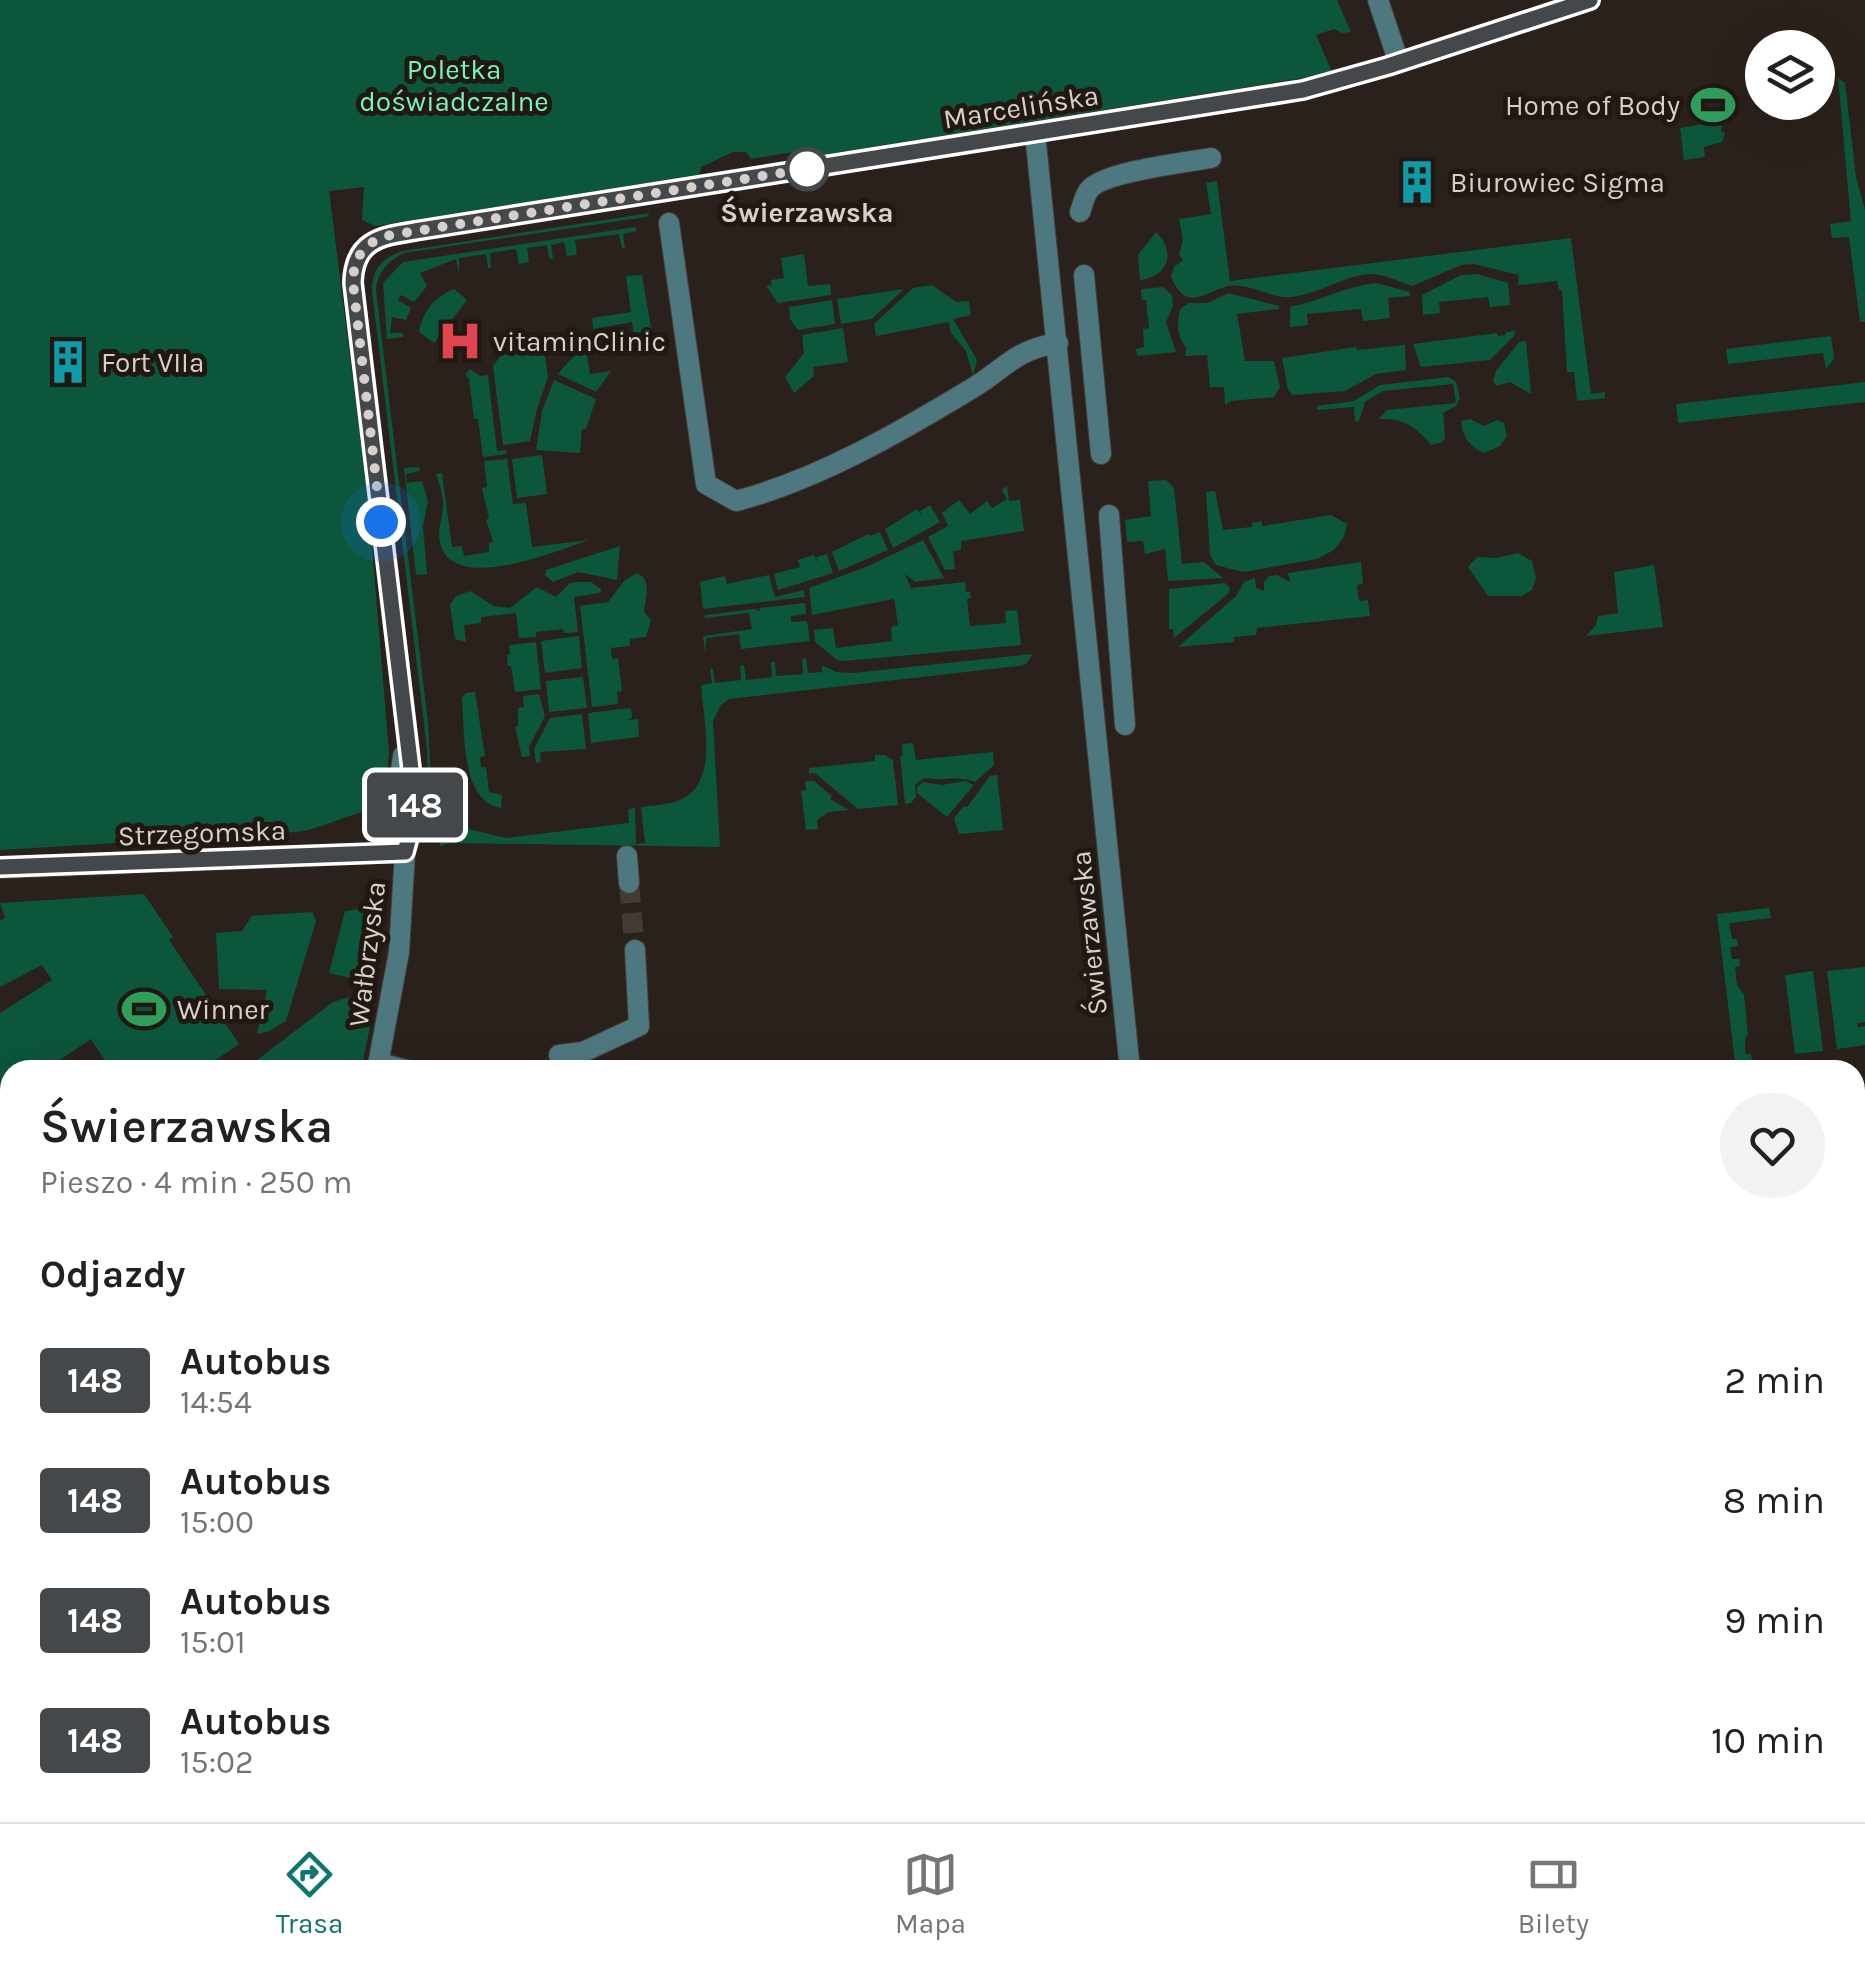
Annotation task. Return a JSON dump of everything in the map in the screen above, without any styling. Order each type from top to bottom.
[{"type":"street","points":[[1378,0],[1399,62]]},
{"type":"street","name":"Marcelińska","points":[[391,235],[1303,90],[1590,0]]},
{"type":"street","name":"Świerzawska","points":[[1035,133],[1129,1060]]},
{"type":"street","points":[[1080,212],[1087,191],[1099,181],[1146,168],[1211,158]]},
{"type":"street","points":[[669,223],[706,484],[736,501],[775,492],[974,387],[1032,347],[1058,343]]},
{"type":"street","name":"Wałbrzyska","points":[[379,1060],[399,952],[405,852],[416,811],[353,270],[370,243],[391,235]]},
{"type":"street","points":[[1084,276],[1101,454]]},
{"type":"street","points":[[1109,515],[1126,725]]},
{"type":"street","name":"Strzegomska","points":[[0,868],[405,852]]},
{"type":"street","points":[[628,856],[629,884]]},
{"type":"street","points":[[559,1055],[583,1052],[639,1026],[635,950]]},
{"type":"green space","name":"Poletka doświadczalne","points":[[0,0],[1337,0],[1351,32],[1334,29],[1316,35],[1332,72],[1313,76],[801,159],[799,151],[751,159],[746,152],[733,152],[701,167],[699,175],[375,226],[362,220],[364,187],[329,191],[368,499],[389,752],[384,808],[296,832],[0,850]]},
{"type":"green space","points":[[1838,78],[1845,83],[1856,177],[1865,210],[1865,322],[1860,322],[1849,237],[1832,238],[1830,224],[1851,221]]},
{"type":"green space","points":[[1722,124],[1722,142],[1704,147],[1705,157],[1684,160],[1680,128]]},
{"type":"green space","points":[[1217,181],[1230,281],[1571,238],[1591,394],[1605,392],[1605,398],[1577,401],[1574,372],[1567,372],[1562,291],[1557,281],[1518,285],[1519,275],[1474,264],[1461,265],[1412,286],[1374,274],[1291,297],[1237,286],[1197,297],[1184,295],[1171,277],[1174,267],[1183,260],[1179,254],[1183,240],[1179,219],[1211,214],[1206,183]]},
{"type":"green space","points":[[650,213],[646,217],[404,253],[378,279],[376,291],[428,722],[434,838],[430,839],[427,749],[372,291],[374,276],[384,261],[403,251]]},
{"type":"green space","points":[[636,227],[636,231],[623,234],[625,248],[619,234],[575,240],[577,255],[567,256],[564,242],[551,245],[553,258],[549,259],[547,245],[527,248],[529,262],[519,264],[516,249],[490,253],[491,268],[486,254],[459,258],[459,273],[456,259],[420,273],[427,286],[414,302],[401,295],[398,300],[411,308],[406,320],[392,317],[390,333],[403,333],[403,337],[387,339],[383,283],[403,262]]},
{"type":"green space","points":[[1156,232],[1166,248],[1166,262],[1157,274],[1140,280],[1138,255]]},
{"type":"green space","points":[[804,254],[808,286],[830,284],[831,295],[778,303],[766,286],[772,285],[771,280],[784,278],[781,258]]},
{"type":"green space","points":[[1477,274],[1508,283],[1510,305],[1490,307],[1488,297],[1439,302],[1440,313],[1423,315],[1422,295],[1461,275]]},
{"type":"green space","points":[[642,275],[654,346],[587,356],[590,374],[611,371],[596,392],[558,374],[579,352],[604,336],[624,330],[625,337],[634,336],[632,322],[593,329],[592,318],[631,312],[626,276]]},
{"type":"green space","points":[[1376,283],[1410,292],[1410,296],[1388,298],[1390,318],[1363,321],[1361,309],[1307,314],[1308,325],[1290,327],[1290,307]]},
{"type":"green space","points":[[932,285],[956,302],[969,301],[971,315],[953,319],[977,360],[973,376],[966,351],[951,333],[949,322],[876,336],[874,324],[913,288]]},
{"type":"green space","points":[[1163,287],[1172,295],[1173,306],[1166,322],[1176,352],[1137,356],[1136,349],[1144,347],[1143,329],[1149,328],[1141,289]]},
{"type":"green space","points":[[454,289],[467,300],[434,343],[419,332],[423,318],[435,301]]},
{"type":"green space","points":[[904,289],[872,319],[841,324],[837,299]]},
{"type":"green space","points":[[1228,293],[1279,306],[1237,314],[1245,361],[1274,361],[1280,387],[1274,397],[1225,405],[1224,387],[1210,387],[1207,355],[1185,356],[1186,347],[1178,329],[1180,309]]},
{"type":"green space","points":[[832,300],[835,324],[798,330],[790,319],[789,307]]},
{"type":"green space","points":[[843,328],[848,362],[813,367],[814,376],[794,393],[785,377],[804,353],[802,335]]},
{"type":"green space","points":[[1515,331],[1490,360],[1421,367],[1413,344],[1497,333],[1498,336]]},
{"type":"green space","points":[[1831,336],[1834,359],[1826,369],[1823,353],[1728,364],[1726,349]]},
{"type":"green space","points":[[532,340],[533,344],[543,343],[548,377],[530,441],[503,445],[493,366],[510,343]]},
{"type":"green space","points":[[1526,341],[1531,394],[1510,382],[1496,386],[1496,371],[1519,342]]},
{"type":"green space","points":[[1405,345],[1406,370],[1376,374],[1345,391],[1293,395],[1288,390],[1282,358],[1356,347],[1357,350]]},
{"type":"green space","points":[[470,369],[480,376],[488,375],[497,451],[506,450],[507,454],[483,457],[469,378],[465,375]]},
{"type":"green space","points":[[1449,377],[1456,382],[1460,398],[1456,406],[1443,413],[1443,442],[1431,445],[1408,424],[1379,419],[1387,410],[1456,403],[1453,384],[1383,391],[1365,402],[1359,421],[1355,422],[1354,407],[1317,410],[1317,406],[1354,401],[1380,385]]},
{"type":"green space","points":[[554,380],[596,399],[586,429],[582,429],[580,453],[536,450],[542,411]]},
{"type":"green space","points":[[1865,382],[1865,402],[1678,423],[1676,404]]},
{"type":"green space","points":[[1470,419],[1484,426],[1497,420],[1504,423],[1507,436],[1500,446],[1484,453],[1479,451],[1463,431],[1461,421]]},
{"type":"green space","points":[[542,455],[547,494],[517,498],[512,459]]},
{"type":"green space","points":[[507,459],[513,504],[526,503],[532,547],[589,540],[507,565],[464,566],[449,558],[440,543],[443,500],[436,474],[442,473],[452,547],[462,546],[464,556],[489,552],[489,543],[493,542],[482,488],[487,487],[484,461]]},
{"type":"green space","points":[[419,467],[420,471],[406,474],[407,483],[422,481],[428,501],[423,526],[427,574],[416,575],[404,468]]},
{"type":"green space","points":[[1166,480],[1174,488],[1182,564],[1204,562],[1223,578],[1168,581],[1165,549],[1145,554],[1143,541],[1127,542],[1125,520],[1151,516],[1148,481]]},
{"type":"green space","points":[[1007,486],[1009,501],[1020,500],[1024,531],[961,541],[961,550],[953,551],[955,569],[945,570],[928,537],[948,526],[942,513],[959,500],[970,514],[987,501],[992,508],[1007,499],[1002,490]]},
{"type":"green space","points":[[1215,491],[1223,530],[1252,527],[1252,523],[1261,521],[1263,526],[1331,515],[1347,524],[1344,537],[1334,550],[1317,559],[1243,572],[1216,565],[1210,555],[1206,492]]},
{"type":"green space","points":[[930,505],[940,522],[893,548],[885,529],[917,509],[923,517],[920,511]]},
{"type":"green space","points":[[880,532],[888,550],[839,571],[832,552]]},
{"type":"green space","points":[[923,540],[944,578],[915,582],[905,574],[911,588],[965,582],[971,598],[967,599],[970,626],[1006,623],[1005,611],[1017,610],[1021,645],[844,661],[815,642],[814,630],[833,628],[836,648],[892,641],[891,627],[898,625],[894,599],[812,615],[809,588]]},
{"type":"green space","points":[[620,546],[617,580],[578,572],[553,582],[545,575],[546,570]]},
{"type":"green space","points":[[1518,553],[1532,561],[1536,578],[1532,590],[1522,596],[1488,596],[1468,567],[1477,557]]},
{"type":"green space","points":[[827,554],[833,573],[778,590],[774,574],[800,567],[798,560],[814,555],[818,564],[816,557]]},
{"type":"green space","points":[[1361,562],[1363,584],[1357,585],[1359,601],[1368,600],[1370,616],[1257,628],[1256,635],[1234,637],[1234,642],[1178,647],[1236,596],[1244,582],[1255,578],[1256,588],[1264,591],[1269,576],[1277,575],[1290,582],[1288,573]]},
{"type":"green space","points":[[1654,565],[1663,627],[1586,636],[1598,616],[1618,613],[1614,572]]},
{"type":"green space","points":[[637,573],[647,585],[644,612],[651,620],[646,637],[630,639],[630,646],[611,648],[612,659],[618,658],[622,691],[617,692],[618,704],[592,707],[580,606],[608,602],[625,580]]},
{"type":"green space","points":[[769,575],[775,597],[804,590],[805,597],[703,609],[700,582],[725,576],[727,584]]},
{"type":"green space","points":[[591,582],[602,590],[574,597],[578,632],[564,633],[563,629],[519,638],[516,613],[481,617],[481,623],[464,625],[466,642],[455,639],[450,605],[456,596],[470,591],[494,606],[510,608],[537,587],[556,597],[570,583]]},
{"type":"green space","points":[[1225,583],[1230,588],[1228,594],[1174,638],[1173,629],[1169,629],[1169,589]]},
{"type":"green space","points":[[805,603],[806,614],[791,616],[791,622],[807,621],[810,641],[741,649],[739,634],[706,638],[705,653],[703,636],[752,629],[749,613],[704,618],[706,615]]},
{"type":"green space","points":[[579,636],[582,668],[545,673],[541,641]]},
{"type":"green space","points":[[536,642],[541,689],[515,692],[508,666],[509,645]]},
{"type":"green space","points":[[1033,654],[1026,664],[1019,666],[729,699],[713,721],[720,847],[449,843],[440,846],[440,817],[459,819],[460,827],[506,838],[629,823],[628,809],[635,808],[636,844],[645,843],[641,807],[680,800],[700,780],[706,749],[701,685],[712,683],[710,669],[715,683],[741,680],[740,666],[744,665],[746,680],[772,677],[771,662],[775,662],[776,676],[803,674],[802,659],[806,658],[808,673],[822,672],[822,665],[836,672],[853,673]]},
{"type":"green space","points":[[583,677],[587,708],[549,712],[546,681]]},
{"type":"green space","points":[[475,692],[485,756],[480,757],[481,767],[486,767],[489,792],[502,795],[501,808],[488,803],[478,792],[467,763],[462,698]]},
{"type":"green space","points":[[539,694],[545,716],[529,747],[530,756],[522,757],[515,727],[518,708],[524,707],[523,696]]},
{"type":"green space","points":[[631,708],[632,718],[627,720],[638,719],[639,737],[591,743],[588,713]]},
{"type":"green space","points":[[582,714],[586,749],[540,752],[541,762],[536,763],[534,749],[550,718]]},
{"type":"green space","points":[[913,743],[916,760],[993,752],[994,765],[975,782],[924,778],[915,785],[916,797],[905,804],[900,756],[902,744]]},
{"type":"green space","points":[[875,755],[893,760],[898,805],[858,809],[815,773],[809,774],[809,768],[875,761]]},
{"type":"green space","points":[[997,775],[1003,830],[959,834],[954,818],[990,776]]},
{"type":"green space","points":[[805,781],[814,781],[832,796],[830,799],[849,810],[829,812],[817,820],[818,829],[806,830],[801,791],[806,790]]},
{"type":"green space","points":[[965,781],[974,785],[947,817],[917,793],[923,782],[942,785]]},
{"type":"green space","name":"Winner","points":[[144,894],[173,937],[169,940],[239,1044],[216,1060],[105,1060],[91,1039],[60,1060],[0,1060],[0,1013],[52,980],[42,965],[0,987],[0,921],[5,918],[0,903]]},
{"type":"green space","points":[[1769,908],[1771,918],[1729,923],[1732,939],[1737,939],[1738,946],[1730,947],[1732,959],[1739,959],[1740,966],[1735,967],[1737,985],[1744,995],[1748,1036],[1745,1054],[1751,1054],[1752,1060],[1735,1060],[1717,914]]},
{"type":"green space","points":[[345,911],[378,912],[367,982],[329,973]]},
{"type":"green space","points":[[312,912],[316,921],[286,1021],[257,1034],[267,990],[219,989],[216,933],[242,931],[252,916]]},
{"type":"green space","points":[[1865,967],[1865,1022],[1857,1023],[1858,1027],[1865,1026],[1865,1045],[1837,1049],[1827,971]]},
{"type":"green space","points":[[1813,971],[1823,1051],[1795,1054],[1785,975]]},
{"type":"green space","points":[[356,995],[368,1000],[373,1013],[363,1060],[257,1060],[333,1002]]},
{"type":"tunnel","points":[[629,883],[635,950]]},
{"type":"bus line","name":"148","points":[[0,867],[405,852],[416,811],[353,283],[356,259],[370,243],[421,230],[1303,90],[1590,0]]},
{"type":"place","name":"Home of Body","points":[[1713,105]]},
{"type":"place","name":"Świerzawska","points":[[807,169]]},
{"type":"place","name":"Biurowiec Sigma","points":[[1417,182]]},
{"type":"place","name":"vitaminClinic","points":[[460,341]]},
{"type":"place","name":"Fort VIIa","points":[[68,362]]},
{"type":"place","name":"Winner","points":[[144,1009]]},
{"type":"route","points":[[381,522],[353,283],[356,259],[366,246],[391,235],[807,169]]}]
